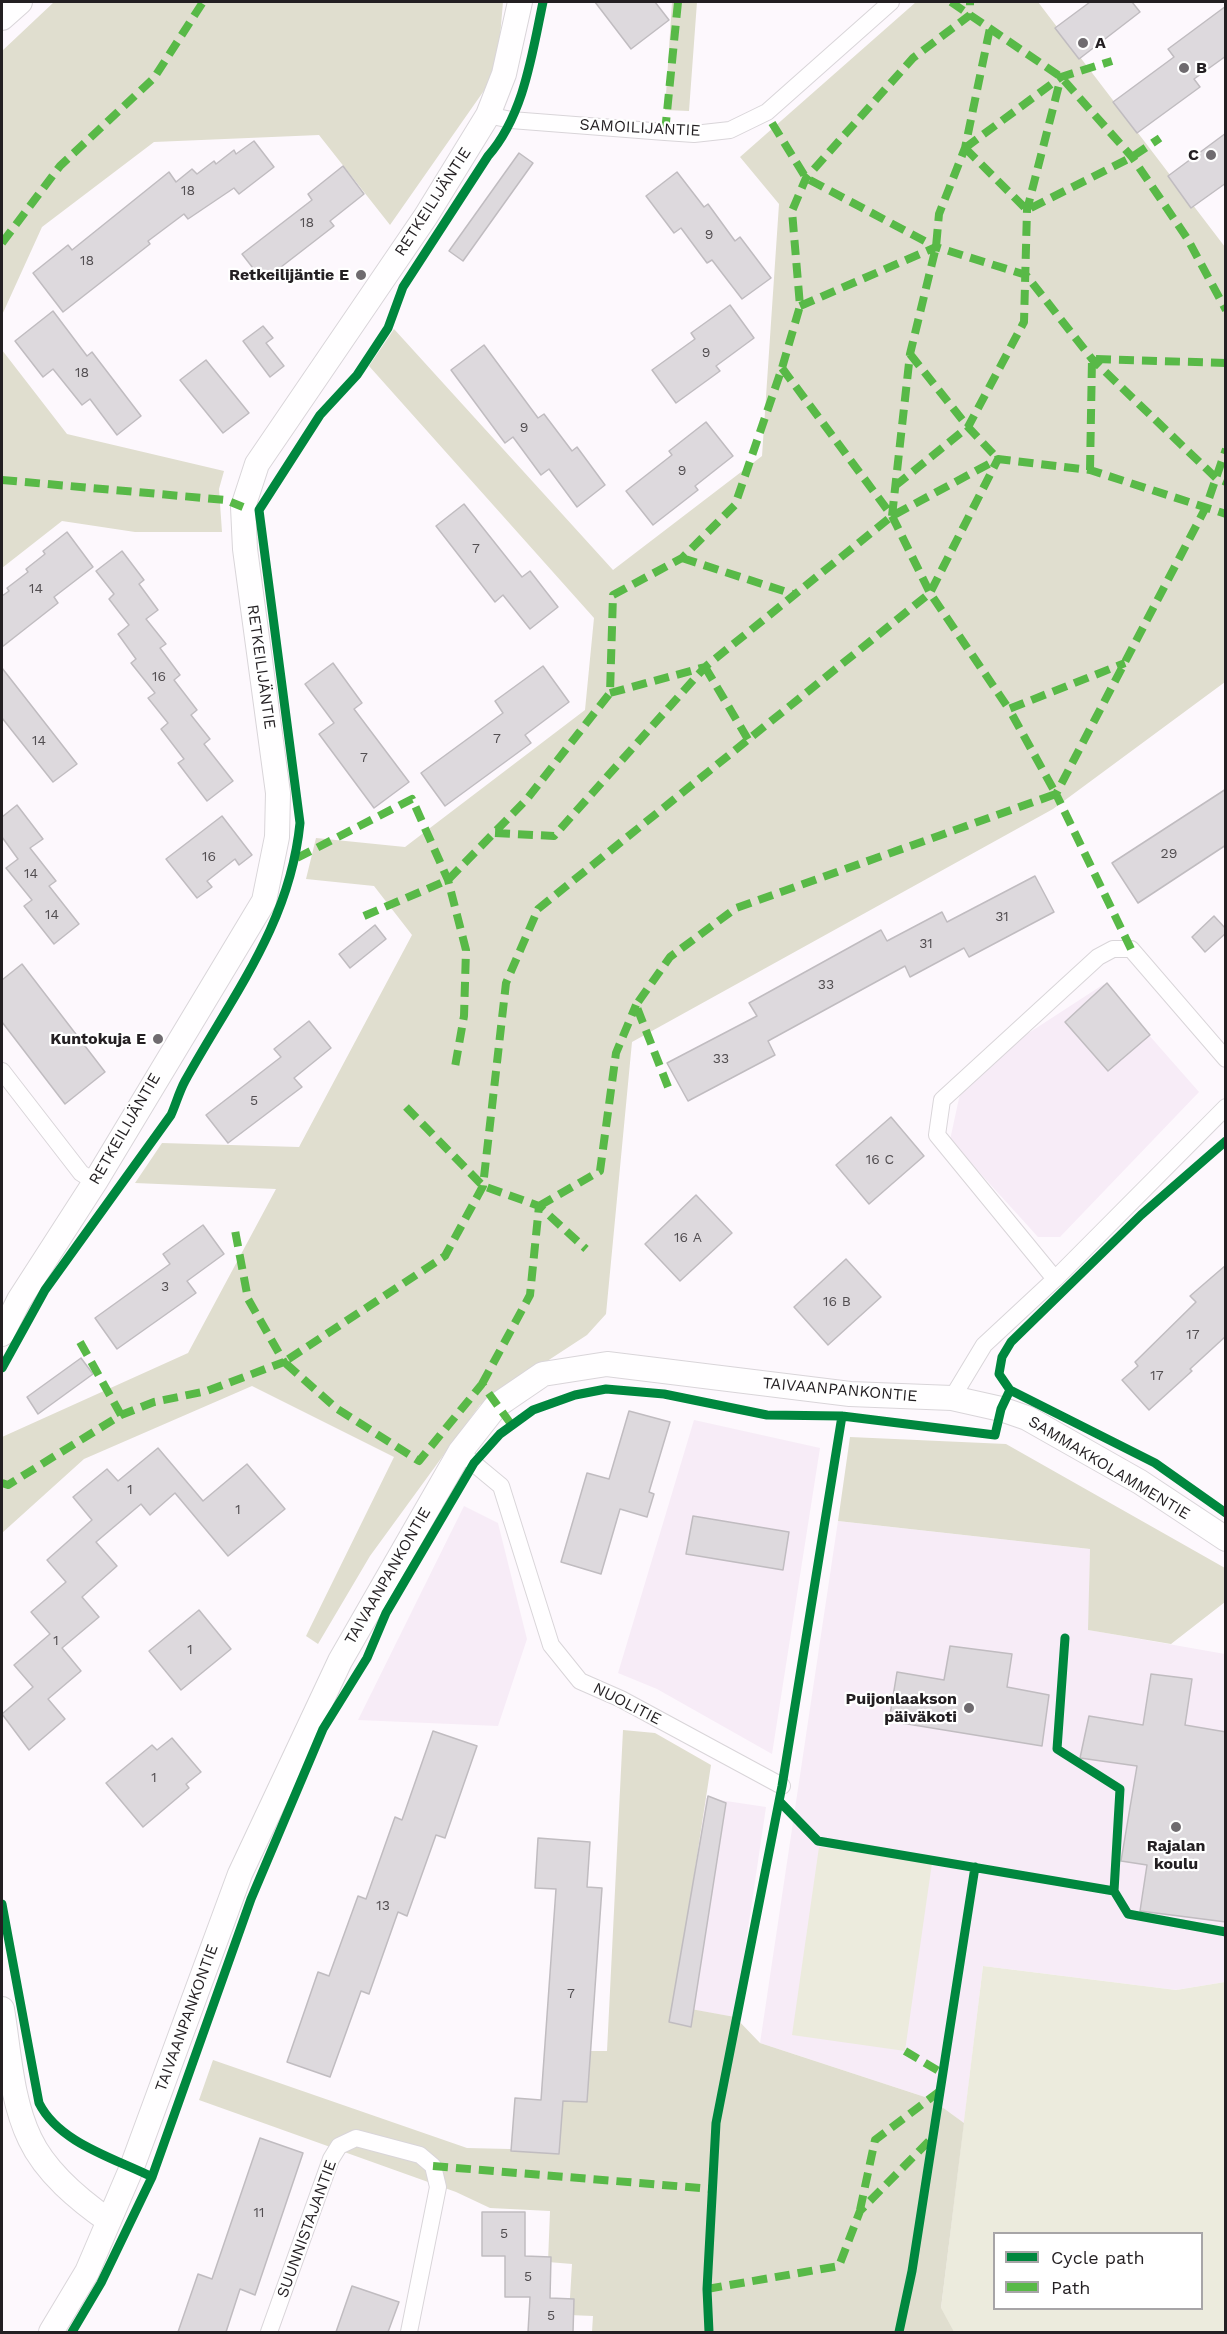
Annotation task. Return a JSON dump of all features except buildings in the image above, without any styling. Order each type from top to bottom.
[{"type":"street","points":[[2,18],[20,2]]},
{"type":"street","name":"RETKEILIJÄNTIE","points":[[2,1334],[19,1300],[95,1182],[264,901],[277,837],[278,793],[244,549],[243,507],[257,464],[426,216],[488,115],[504,74],[520,2]]},
{"type":"street","name":"SAMOILIJANTIE","points":[[488,115],[511,120],[694,134],[730,130],[767,112],[891,2]]},
{"type":"street","points":[[1055,1279],[937,1135],[942,1100],[1098,957],[1113,949],[1131,949],[1226,1059]]},
{"type":"street","points":[[2,1071],[81,1173],[95,1182]]},
{"type":"street","points":[[952,1398],[984,1345],[1055,1279],[1226,1107]]},
{"type":"street","name":"TAIVAANPANKONTIE","points":[[51,2332],[87,2272],[132,2168],[240,1874],[340,1661],[460,1452],[496,1406],[543,1374],[606,1364],[850,1394],[952,1398]]},
{"type":"street","name":"SAMMAKKOLAMMENTIE","points":[[952,1398],[1001,1409],[1027,1418],[1140,1482],[1226,1539]]},
{"type":"street","name":"NUOLITIE","points":[[460,1452],[501,1486],[551,1645],[580,1681],[621,1699],[782,1786]]},
{"type":"street","points":[[2,2009],[19,2110],[30,2140],[78,2199],[109,2221]]},
{"type":"street","name":"SUUNNISTAJANTIE","points":[[269,2332],[332,2159],[339,2146],[356,2138],[420,2155],[434,2166],[438,2187],[409,2332]]},
{"type":"shaded area","points":[[54,2],[503,2],[497,72],[390,225],[319,135],[154,142],[42,227],[2,315],[2,51]]},
{"type":"shaded area","points":[[672,2],[697,2],[689,111],[665,110]]},
{"type":"shaded area","points":[[916,2],[1038,2],[1225,247],[1225,682],[1053,809],[632,1042],[606,1314],[587,1335],[480,1405],[370,1556],[318,1644],[306,1636],[394,1457],[252,1386],[84,1459],[2,1533],[2,1437],[188,1353],[276,1189],[135,1183],[162,1143],[299,1147],[412,935],[374,886],[306,879],[316,838],[405,847],[585,710],[594,618],[369,366],[394,329],[613,570],[762,456],[779,204],[740,157]]},
{"type":"shaded area","points":[[2,350],[67,434],[224,471],[219,489],[222,532],[135,532],[62,521],[2,568]]},
{"type":"shaded area","points":[[1104,984],[1199,1092],[1060,1237],[1038,1237],[950,1140],[964,1075]]},
{"type":"shaded area","points":[[694,1420],[820,1448],[772,1754],[657,1689],[618,1673]]},
{"type":"shaded area","points":[[850,1437],[1006,1444],[1225,1568],[1225,1602],[1171,1644],[1088,1630],[1090,1549],[838,1521]]},
{"type":"shaded area","points":[[464,1506],[498,1523],[527,1639],[498,1726],[358,1720]]},
{"type":"shaded area","points":[[838,1521],[1090,1549],[1089,1630],[1225,1654],[1225,1982],[1176,1990],[983,1966],[964,2123],[931,2099],[760,2043]]},
{"type":"shaded area","points":[[623,1730],[655,1733],[711,1765],[674,2006],[735,2017],[760,2043],[931,2099],[964,2123],[941,2308],[954,2332],[592,2332],[593,2316],[569,2315],[572,2264],[548,2262],[550,2211],[490,2208],[456,2192],[199,2100],[213,2060],[467,2148],[553,2150],[556,2100],[583,2051],[607,2051]]},
{"type":"shaded area","points":[[706,1798],[766,1807],[735,2017],[674,2007]]},
{"type":"shaded area","points":[[819,1847],[932,1863],[905,2051],[792,2035]]},
{"type":"shaded area","points":[[983,1966],[1176,1990],[1225,1982],[1225,2332],[709,2332],[941,2308]]},
{"type":"marked path","points":[[2,243],[60,166],[154,78],[203,2]]},
{"type":"marked path","points":[[665,132],[678,2]]},
{"type":"marked path","points":[[951,2],[1061,77],[1132,157],[1187,238],[1226,310]]},
{"type":"marked path","points":[[364,916],[448,880],[527,799],[610,693],[613,595],[682,558],[735,505],[782,368],[800,306],[792,211],[806,178],[913,58],[970,15],[970,2]]},
{"type":"marked path","points":[[892,516],[910,354],[936,247],[939,214],[965,148],[990,28]]},
{"type":"marked path","points":[[895,486],[968,427],[1024,322],[1027,210],[1061,77],[1112,61]]},
{"type":"marked path","points":[[965,148],[1061,77]]},
{"type":"marked path","points":[[772,123],[806,178],[936,247]]},
{"type":"marked path","points":[[965,148],[1027,210],[1132,157],[1160,138]]},
{"type":"marked path","points":[[800,306],[936,247],[1026,275],[1092,359],[1216,478],[1226,482]]},
{"type":"marked path","points":[[910,354],[968,427],[998,459]]},
{"type":"marked path","points":[[1090,470],[1092,359],[1226,363]]},
{"type":"marked path","points":[[782,368],[892,516],[930,593],[1009,709]]},
{"type":"marked path","points":[[1131,949],[1056,794],[1206,507],[1226,449]]},
{"type":"marked path","points":[[495,833],[554,836],[705,667],[892,516],[998,459],[1090,470],[1226,514]]},
{"type":"marked path","points":[[511,1424],[482,1384],[419,1461],[336,1408],[284,1362],[445,1256],[483,1186],[506,983],[538,909],[930,593],[998,459]]},
{"type":"marked path","points":[[2,480],[226,500],[243,507]]},
{"type":"marked path","points":[[682,558],[796,595]]},
{"type":"marked path","points":[[668,1087],[636,1005],[670,957],[736,908],[1056,794],[1009,709],[1125,663]]},
{"type":"marked path","points":[[705,667],[749,741]]},
{"type":"marked path","points":[[610,693],[705,667]]},
{"type":"marked path","points":[[297,858],[412,799],[448,880],[466,950],[464,1016],[455,1067]]},
{"type":"marked path","points":[[539,1206],[600,1171],[616,1053],[636,1005]]},
{"type":"marked path","points":[[406,1107],[483,1186],[539,1206],[586,1249]]},
{"type":"marked path","points":[[482,1384],[530,1295],[539,1206]]},
{"type":"marked path","points":[[2,1483],[8,1485],[121,1415],[154,1402],[207,1391],[284,1362],[248,1299],[234,1225]]},
{"type":"marked path","points":[[80,1342],[121,1415]]},
{"type":"marked path","points":[[905,2051],[942,2073]]},
{"type":"marked path","points":[[860,2210],[875,2140],[940,2091]]},
{"type":"marked path","points":[[707,2289],[839,2266],[860,2211],[931,2139]]},
{"type":"marked path","points":[[433,2166],[712,2189]]},
{"type":"cycle path","points":[[2,1368],[45,1290],[171,1115],[185,1081],[272,927],[294,860],[300,823],[259,510],[320,415],[357,375],[388,328],[403,287],[500,140],[510,122],[525,83],[543,2]]},
{"type":"cycle path","points":[[1226,1141],[1141,1215],[1011,1342],[1002,1357],[999,1374],[1010,1390],[1155,1463],[1226,1513]]},
{"type":"cycle path","points":[[72,2332],[101,2283],[152,2177],[251,1899],[323,1729],[367,1658],[386,1613],[474,1463],[500,1434],[533,1410],[575,1395],[606,1389],[664,1394],[767,1415],[842,1416],[995,1435],[1001,1409],[1010,1390]]},
{"type":"cycle path","points":[[709,2332],[707,2289],[716,2123],[782,1786],[842,1416]]},
{"type":"cycle path","points":[[1065,1638],[1057,1749],[1120,1789],[1114,1891],[1128,1914],[1226,1932]]},
{"type":"cycle path","points":[[779,1801],[818,1841],[1114,1891]]},
{"type":"cycle path","points":[[899,2332],[912,2271],[975,1867]]},
{"type":"cycle path","points":[[2,1904],[39,2103],[48,2117],[74,2139],[152,2177]]},
{"type":"place","name":"A","points":[[1083,43]]},
{"type":"place","name":"B","points":[[1184,68]]},
{"type":"place","name":"C","points":[[1211,155]]},
{"type":"place","name":"Retkeilijäntie E","points":[[361,275]]},
{"type":"place","name":"Kuntokuja E","points":[[158,1039]]},
{"type":"place","name":"Puijonlaakson päiväkoti","points":[[969,1708]]},
{"type":"place","name":"Rajalan koulu","points":[[1176,1827]]}]
